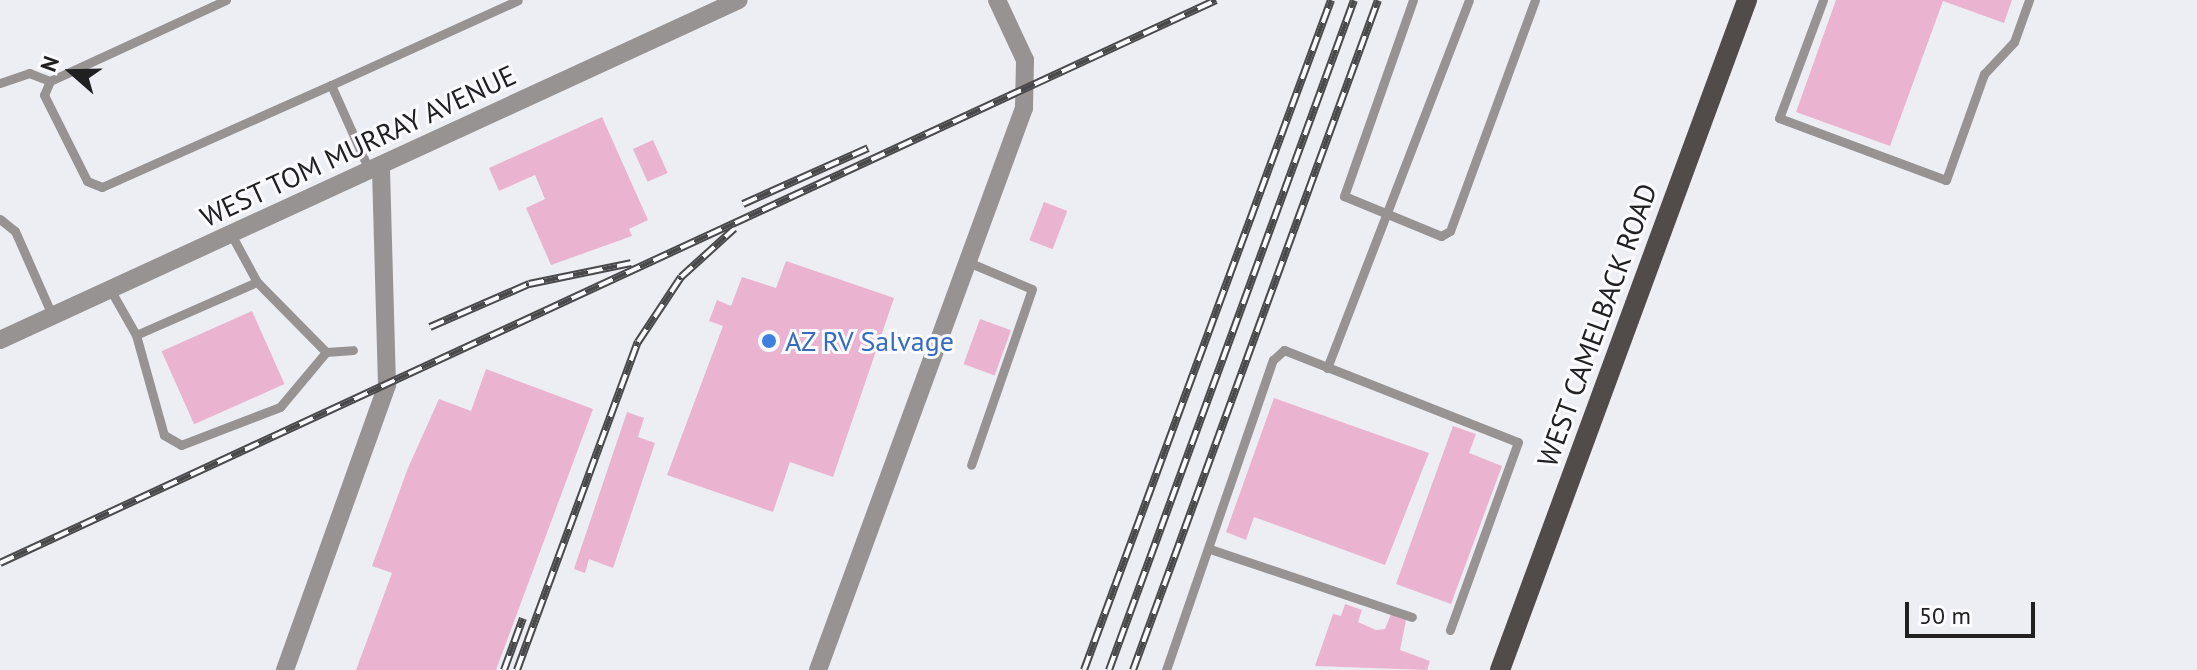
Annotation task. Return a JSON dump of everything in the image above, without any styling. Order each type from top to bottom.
[{"type":"main road","name":"WEST CAMELBACK ROAD","points":[[1500,670],[1747,0]]},
{"type":"street","name":"WEST TOM MURRAY AVENUE","points":[[0,340],[232,236],[739,0]]},
{"type":"street","points":[[818,670],[968,262],[1028,88],[1025,60],[997,0]]},
{"type":"street","points":[[285,670],[387,385],[375,168]]},
{"type":"lane","points":[[226,0],[50,81],[44,95],[87,181],[102,187],[518,0]]},
{"type":"lane","points":[[1413,0],[1344,187],[1349,202],[1441,236],[1450,231],[1535,0]]},
{"type":"lane","points":[[1327,368],[1469,0]]},
{"type":"lane","points":[[1823,0],[1779,118],[1946,180],[1984,74],[2014,42],[2029,0]]},
{"type":"lane","points":[[0,83],[29,73],[50,81]]},
{"type":"lane","points":[[331,85],[375,168]]},
{"type":"lane","points":[[0,219],[15,231],[53,317]]},
{"type":"lane","points":[[232,236],[257,282],[326,352]]},
{"type":"lane","points":[[968,262],[1032,289],[971,465]]},
{"type":"lane","points":[[136,335],[257,282]]},
{"type":"lane","points":[[111,291],[136,335],[164,435],[181,445],[280,407],[326,352],[353,350]]},
{"type":"lane","points":[[1166,670],[1277,354],[1327,368],[1518,442],[1450,630]]},
{"type":"lane","points":[[1210,549],[1412,617]]},
{"type":"building","points":[[1836,0],[2012,0],[2004,23],[1943,1],[1890,146],[1796,112]]},
{"type":"building","points":[[602,117],[648,220],[629,229],[632,236],[551,265],[526,208],[545,199],[535,175],[499,191],[489,168]]},
{"type":"building","points":[[653,140],[668,173],[648,182],[633,149]]},
{"type":"building","points":[[1044,202],[1067,211],[1053,249],[1029,240]]},
{"type":"building","points":[[786,261],[894,298],[833,477],[790,462],[773,512],[667,475],[723,326],[709,321],[717,300],[731,306],[742,277],[776,288]]},
{"type":"building","points":[[252,311],[285,384],[194,424],[162,351]]},
{"type":"building","points":[[980,319],[1011,330],[995,375],[964,364]]},
{"type":"building","points":[[486,369],[593,409],[496,670],[356,670],[392,573],[372,566],[408,468],[439,399],[471,411]]},
{"type":"building","points":[[1274,398],[1429,453],[1385,565],[1254,517],[1246,540],[1226,532]]},
{"type":"building","points":[[627,412],[644,418],[638,437],[655,443],[613,568],[589,559],[585,573],[574,569]]},
{"type":"building","points":[[1453,426],[1476,434],[1469,453],[1502,466],[1451,604],[1396,584]]},
{"type":"building","points":[[1345,604],[1362,610],[1358,622],[1376,630],[1385,629],[1391,614],[1406,620],[1400,650],[1430,661],[1427,670],[1315,666],[1333,614],[1341,616]]},
{"type":"railway","points":[[0,563],[1216,0]]},
{"type":"railway","points":[[1084,670],[1331,0]]},
{"type":"railway","points":[[1109,670],[1354,0]]},
{"type":"railway","points":[[1133,670],[1378,0]]},
{"type":"railway","points":[[743,204],[868,148]]},
{"type":"railway","points":[[517,670],[638,342],[681,277],[734,229]]},
{"type":"railway","points":[[430,327],[529,284],[631,263]]},
{"type":"railway","points":[[504,670],[523,618]]},
{"type":"place","name":"AZ RV Salvage","points":[[769,341]]}]
